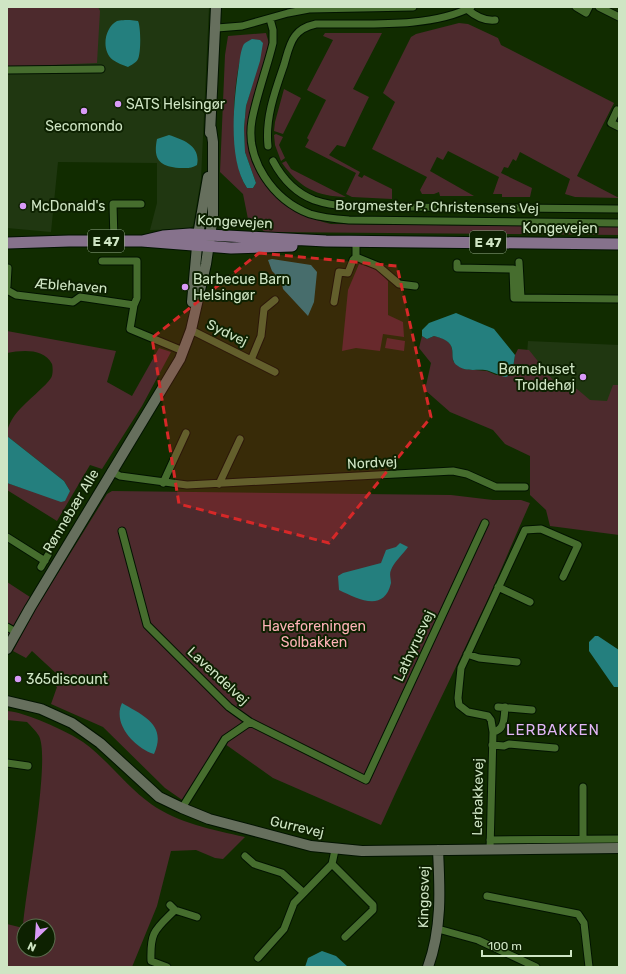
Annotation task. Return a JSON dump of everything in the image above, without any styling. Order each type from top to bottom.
[{"type":"main road","name":"Rønnebær Alle","points":[[7,649],[11,629],[162,389],[191,330],[197,309],[203,240],[213,209],[214,142],[211,128],[216,7]]},
{"type":"main road","name":"Rønnebær Alle","points":[[181,350],[192,308],[208,208],[208,137],[211,128]]},
{"type":"main road","name":"Kongevejen","points":[[7,236],[69,241]]},
{"type":"main road","name":"Kongevejen","points":[[7,243],[145,240],[306,240],[619,244]]},
{"type":"main road","name":"Kongevejen","points":[[203,240],[266,247],[307,245],[326,241]]},
{"type":"main road","name":"Gurrevej","points":[[7,701],[41,709],[72,723],[100,743],[159,797],[182,808],[216,821],[311,846],[335,850],[362,851],[438,850],[490,845],[619,848]]},
{"type":"main road","name":"Kingosvej","points":[[428,967],[438,929],[440,907],[438,850]]},
{"type":"street","points":[[216,28],[242,26],[288,13],[310,9],[413,7],[415,22]]},
{"type":"street","points":[[576,7],[586,13],[589,7]]},
{"type":"street","points":[[599,7],[619,17]]},
{"type":"street","points":[[268,146],[267,135],[269,115],[277,86],[292,40],[303,28],[316,24],[415,22],[448,15],[469,8],[473,14],[488,20],[495,20]]},
{"type":"street","name":"Borgmester P. Christensens Vej","points":[[270,18],[273,30],[273,43],[252,120],[253,148],[263,175],[280,195],[299,209],[322,217],[354,220],[619,223]]},
{"type":"street","points":[[7,70],[101,69]]},
{"type":"street","points":[[263,81],[277,86]]},
{"type":"street","points":[[619,111],[617,110],[611,123],[619,127]]},
{"type":"street","points":[[273,161],[289,184],[304,195],[322,202],[353,206],[619,209]]},
{"type":"street","points":[[114,241],[113,204],[141,204]]},
{"type":"street","points":[[353,206],[354,220]]},
{"type":"street","points":[[500,208],[500,222]]},
{"type":"street","points":[[334,302],[339,272],[348,273],[353,260],[356,257],[356,241]]},
{"type":"street","points":[[356,257],[378,266],[399,284],[414,286]]},
{"type":"street","name":"Æblehaven","points":[[102,261],[137,261],[137,298],[134,305],[130,328],[181,350]]},
{"type":"street","points":[[519,262],[521,298]]},
{"type":"street","points":[[457,263],[457,268],[512,268],[514,298],[619,299]]},
{"type":"street","points":[[7,286],[8,268]]},
{"type":"street","name":"Æblehaven","points":[[7,290],[16,295],[73,302],[80,297],[134,305]]},
{"type":"street","name":"Sydvej","points":[[251,360],[261,336],[264,309],[275,300]]},
{"type":"street","name":"Sydvej","points":[[191,330],[275,372]]},
{"type":"street","points":[[163,483],[186,433]]},
{"type":"street","points":[[218,484],[240,439]]},
{"type":"street","name":"Nordvej","points":[[111,471],[120,476],[163,483],[187,485],[453,471],[467,474],[496,487],[525,487]]},
{"type":"street","name":"Lathyrusvej","points":[[366,780],[485,523]]},
{"type":"street","name":"Lerbakkevej","points":[[490,845],[493,732],[491,720],[488,716],[468,712],[459,705],[458,698],[461,668],[525,530],[533,528],[541,529],[578,545],[563,577]]},
{"type":"street","name":"Lavendelvej","points":[[122,531],[147,625],[229,707],[250,722],[366,780]]},
{"type":"street","points":[[7,537],[45,561]]},
{"type":"street","points":[[498,587],[530,602]]},
{"type":"street","points":[[467,654],[479,658],[517,662]]},
{"type":"street","points":[[493,732],[498,731],[501,728],[501,707],[532,710]]},
{"type":"street","points":[[182,808],[225,739],[250,722]]},
{"type":"street","name":"Lerbakkevej","points":[[492,745],[504,746],[510,744],[555,748]]},
{"type":"street","points":[[7,763],[28,766]]},
{"type":"street","points":[[583,787],[583,839]]},
{"type":"street","name":"Gurrevej","points":[[490,845],[583,839],[619,839]]},
{"type":"street","points":[[258,958],[284,929],[294,902],[332,864],[335,850]]},
{"type":"street","points":[[245,856],[254,864],[282,873],[303,892]]},
{"type":"street","points":[[332,864],[373,904],[374,910],[345,937]]},
{"type":"street","points":[[487,896],[578,914],[584,923],[589,967]]},
{"type":"street","points":[[166,967],[151,961],[150,943],[156,930],[172,907],[197,917]]},
{"type":"street","points":[[438,929],[478,940],[536,967]]},
{"type":"highlighted area","points":[[259,253],[397,266],[431,417],[329,543],[179,504],[152,338]]},
{"type":"shaded area","points":[[7,7],[209,7],[201,179],[193,226],[187,229],[150,230],[157,203],[157,163],[58,162],[51,232],[7,228]]},
{"type":"shaded area","name":"Børnehuset Troldehøj","points":[[528,341],[619,345],[619,400],[572,408],[527,354]]},
{"type":"green space","points":[[7,7],[98,7],[100,11],[97,63],[7,67]]},
{"type":"green space","points":[[459,23],[468,24],[498,38],[501,45],[614,103],[577,176],[619,198],[575,197],[565,194],[570,179],[520,152],[516,161],[513,159],[508,168],[504,167],[501,173],[532,188],[530,197],[502,197],[502,194],[493,194],[499,177],[448,151],[443,160],[437,157],[430,171],[474,196],[440,196],[439,192],[434,194],[422,194],[420,190],[427,177],[372,149],[395,102],[383,93],[411,37],[416,34]]},
{"type":"green space","points":[[266,33],[269,44],[268,52],[251,106],[248,128],[249,148],[255,167],[264,183],[277,197],[292,209],[311,218],[331,224],[619,227],[619,235],[265,232],[248,219],[243,194],[220,172],[225,55],[228,36]],"holes":[[[245,44],[255,74],[246,106],[244,128],[245,152],[256,183],[253,188],[247,188],[241,175],[237,158],[234,117],[237,75]]]},
{"type":"green space","points":[[325,33],[382,33],[353,89],[369,97],[345,147],[337,145],[329,155],[360,172],[358,176],[362,178],[364,175],[392,189],[392,199],[352,197],[346,194],[356,173],[305,147],[309,140],[307,138],[326,100],[307,90],[333,40],[323,36]]},
{"type":"green space","points":[[284,89],[301,98],[283,134],[274,131]]},
{"type":"green space","points":[[276,134],[283,137],[279,145],[285,158],[281,161],[275,145],[274,135]]},
{"type":"green space","points":[[286,161],[291,169],[346,197],[326,195],[310,189],[295,179],[289,172],[282,163]]},
{"type":"green space","points":[[359,264],[377,269],[388,281],[388,315],[403,322],[404,337],[383,334],[380,351],[356,348],[342,351],[348,290]]},
{"type":"green space","points":[[7,331],[116,351],[107,382],[132,396],[159,348],[171,352],[142,406],[102,469],[90,465],[57,521],[7,490],[7,483],[22,488],[70,491],[64,481],[7,436],[8,427],[12,419],[24,404],[51,378],[53,369],[52,364],[44,355],[32,351],[7,353]]},
{"type":"green space","points":[[422,336],[427,339],[434,336],[447,341],[452,350],[453,361],[464,369],[487,371],[496,375],[512,374],[515,355],[518,349],[529,350],[556,384],[577,389],[590,400],[607,401],[613,385],[619,385],[619,535],[550,526],[546,510],[530,495],[530,456],[505,444],[493,430],[450,412],[425,390],[431,363],[419,348]]},
{"type":"green space","points":[[387,338],[405,341],[404,351],[385,348]]},
{"type":"green space","name":"Haveforeningen Solbakken","points":[[112,491],[451,495],[493,500],[521,500],[530,503],[484,607],[381,825],[273,778],[225,744],[188,804],[165,788],[103,727],[51,704],[57,687],[54,685],[58,675],[32,651],[26,658],[13,651],[34,612],[107,494]]},
{"type":"green space","points":[[7,582],[30,597],[7,637]]},
{"type":"green space","points":[[7,711],[19,713],[45,722],[83,742],[142,797],[161,811],[196,825],[245,837],[223,859],[215,858],[196,850],[171,851],[157,906],[132,967],[7,967],[7,924],[16,926],[16,958],[56,958],[56,918],[24,918],[40,798],[42,771],[42,749],[39,736],[27,722],[7,720]]},
{"type":"water","points":[[117,21],[138,21],[140,29],[140,46],[138,59],[135,63],[128,67],[120,64],[109,56],[106,40],[109,29],[113,24]]},
{"type":"water","points":[[252,39],[260,40],[263,43],[260,61],[246,106],[244,128],[245,152],[256,183],[253,188],[247,188],[241,176],[234,145],[234,111],[241,51],[244,44]]},
{"type":"water","points":[[169,135],[186,142],[194,148],[198,158],[197,165],[191,168],[179,168],[162,163],[159,160],[156,152],[157,139]]},
{"type":"water","points":[[272,259],[311,265],[317,272],[314,302],[308,316],[283,289],[281,280],[272,271],[268,260]]},
{"type":"water","points":[[456,313],[494,329],[515,355],[512,374],[506,377],[485,370],[468,370],[461,368],[454,363],[451,346],[449,343],[434,336],[427,339],[422,336],[422,330],[429,323]]},
{"type":"water","points":[[7,436],[64,481],[70,491],[65,501],[61,502],[7,483]]},
{"type":"water","points":[[400,543],[408,547],[392,567],[390,573],[391,583],[388,592],[383,598],[376,601],[362,600],[339,590],[338,576],[343,573],[381,563],[386,550],[396,547]]},
{"type":"water","points":[[595,636],[598,636],[619,650],[619,687],[614,687],[589,651],[589,642]]},
{"type":"water","points":[[122,703],[138,712],[151,722],[158,736],[154,754],[133,741],[127,734],[120,719]]},
{"type":"water","points":[[322,951],[336,956],[348,967],[305,967],[308,958]]},
{"type":"place","name":"SATS Helsingør","points":[[118,104]]},
{"type":"place","name":"Secomondo","points":[[84,111]]},
{"type":"place","name":"McDonald's","points":[[23,206]]},
{"type":"place","name":"Barbecue Barn Helsingør","points":[[185,287]]},
{"type":"place","name":"Børnehuset Troldehøj","points":[[583,377]]},
{"type":"place","name":"365discount","points":[[18,679]]},
{"type":"district","name":"LERBAKKEN","points":[[553,730]]}]
